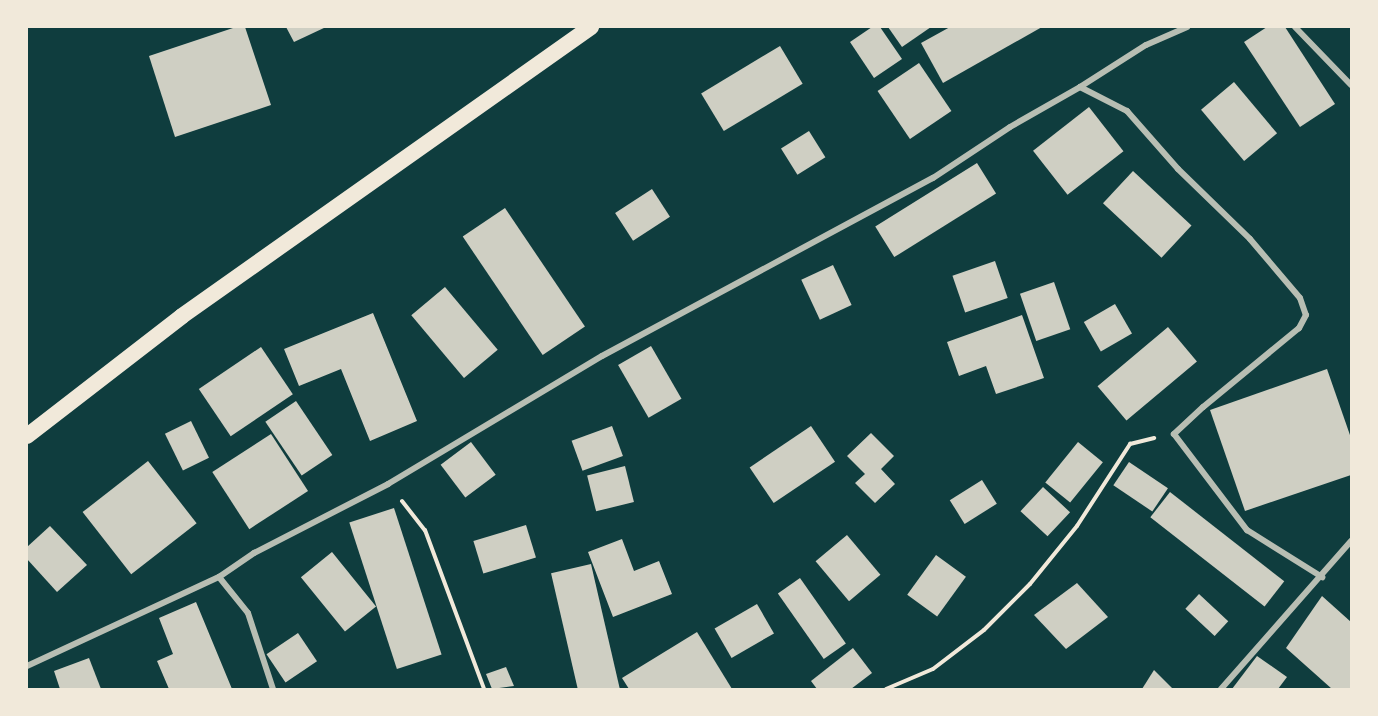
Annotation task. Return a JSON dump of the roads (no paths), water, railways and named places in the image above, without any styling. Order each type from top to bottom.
[{"type":"highway","points":[[27,436],[182,316],[591,27]]},
{"type":"street","points":[[27,666],[219,577],[254,553],[388,484],[602,356],[933,178],[1010,127],[1080,87],[1146,45],[1187,27]]},
{"type":"street","points":[[1295,27],[1351,85]]},
{"type":"street","points":[[1080,87],[1127,111],[1178,169],[1250,239],[1300,298],[1306,315],[1299,328],[1203,406],[1174,434],[1247,530],[1322,577]]},
{"type":"street","points":[[1221,689],[1322,577],[1351,541]]},
{"type":"street","points":[[219,577],[248,613],[273,689]]}]
